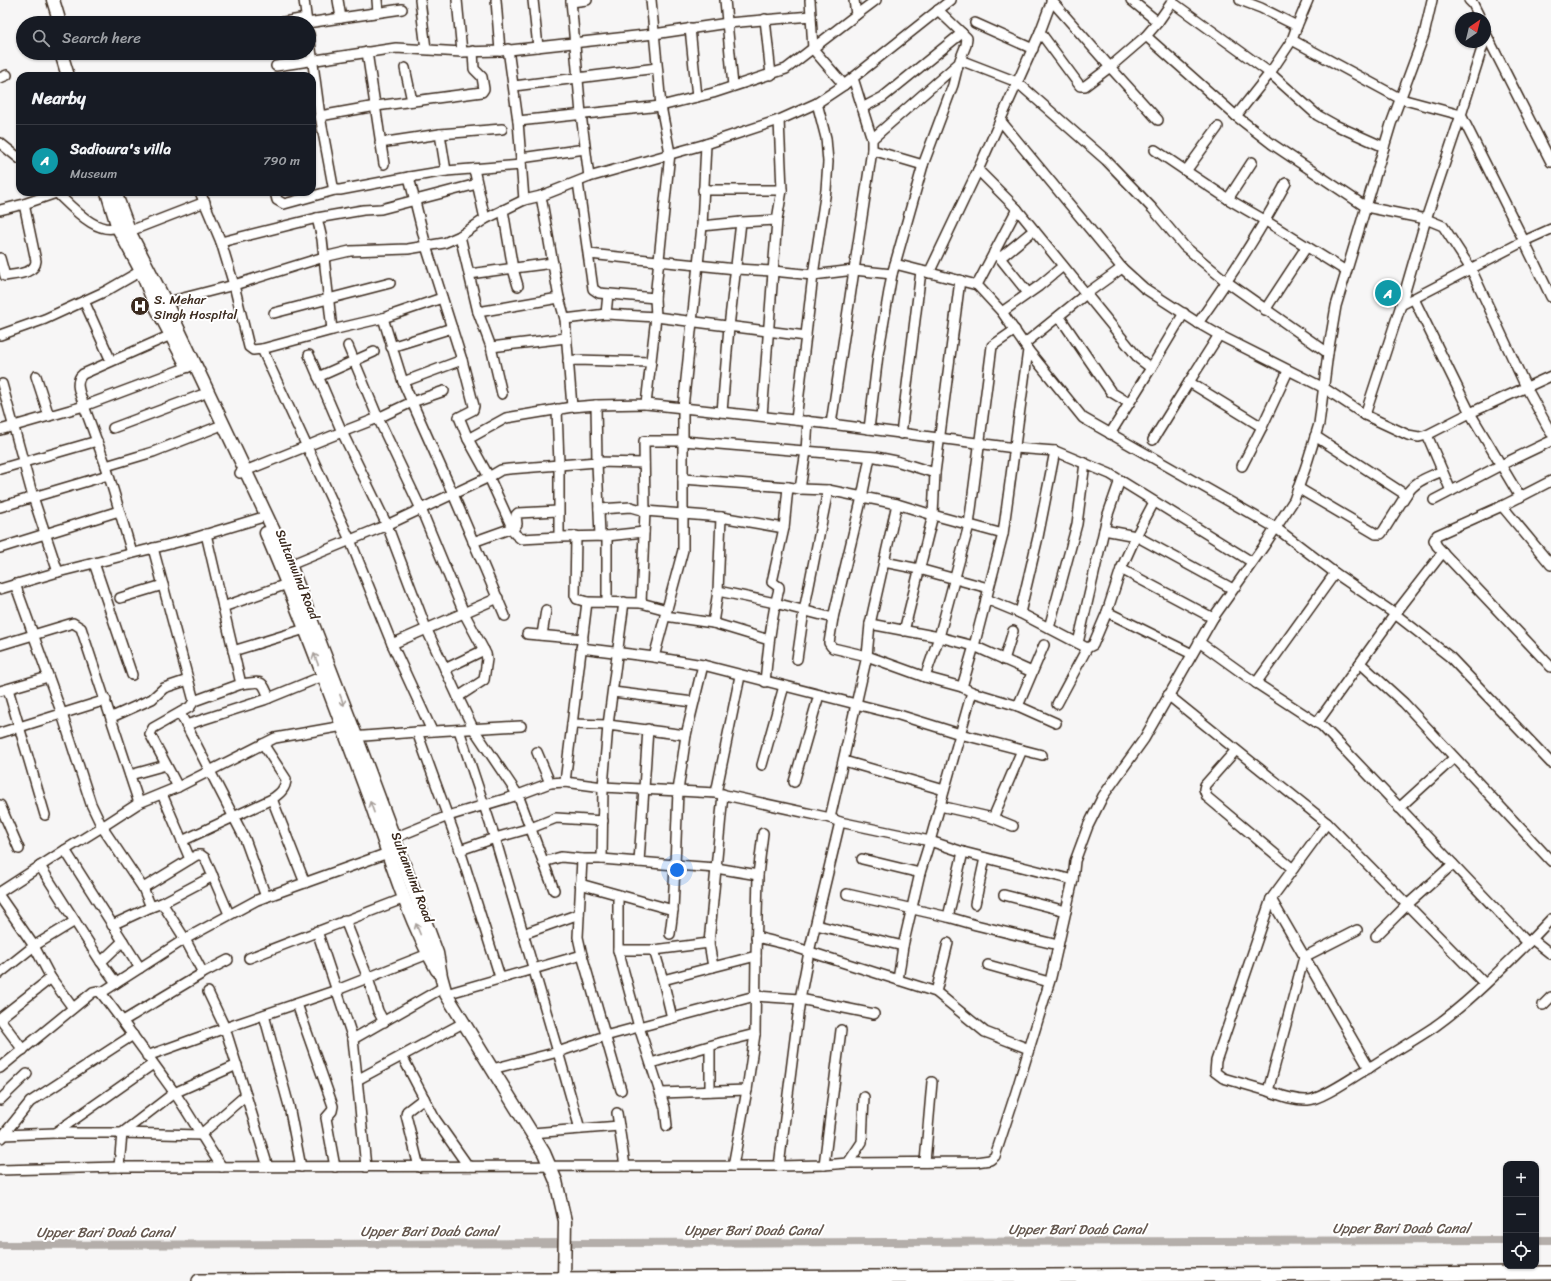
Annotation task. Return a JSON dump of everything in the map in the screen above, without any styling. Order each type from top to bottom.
[{"type":"main road","points":[[45,0],[50,16]]},
{"type":"main road","points":[[53,0],[58,16]]},
{"type":"main road","points":[[63,60],[67,72]]},
{"type":"main road","points":[[71,60],[75,72]]},
{"type":"main road","name":"Sultanwind Road","points":[[109,196],[160,304],[171,335],[188,367],[216,427],[243,472],[260,518],[286,567],[287,584],[305,629],[327,674],[349,731],[388,853],[428,954],[443,986],[544,1153],[556,1181],[565,1220],[565,1280]]},
{"type":"main road","points":[[116,196],[125,227]]},
{"type":"main road","points":[[160,304],[243,472],[286,567],[327,674]]},
{"type":"main road","points":[[349,731],[394,838],[437,953],[443,986]]},
{"type":"main road","points":[[199,1281],[1551,1273]]},
{"type":"street","points":[[304,0],[306,16]]},
{"type":"street","points":[[338,0],[341,18]]},
{"type":"street","points":[[376,0],[378,12]]},
{"type":"street","points":[[420,0],[426,49]]},
{"type":"street","points":[[457,0],[462,52]]},
{"type":"street","points":[[496,0],[504,50],[514,86],[524,200]]},
{"type":"street","points":[[533,0],[538,47]]},
{"type":"street","points":[[587,0],[571,1],[581,114],[589,177]]},
{"type":"street","points":[[646,404],[656,317],[655,298],[670,154],[661,106],[651,0]]},
{"type":"street","points":[[725,0],[733,86]]},
{"type":"street","points":[[810,0],[813,49],[844,85]]},
{"type":"street","points":[[854,0],[856,15]]},
{"type":"street","points":[[518,121],[661,106],[771,75],[786,69],[876,0]]},
{"type":"street","points":[[160,304],[234,285],[324,257],[350,251],[391,250],[444,243],[460,236],[485,219],[524,200],[541,196],[589,177],[706,144],[779,120],[818,103],[844,85],[951,0]]},
{"type":"street","points":[[901,434],[925,272],[978,170],[1033,49],[1052,0],[1158,120]]},
{"type":"street","points":[[1131,0],[1158,22]]},
{"type":"street","points":[[1240,0],[1263,4],[1297,26]]},
{"type":"street","points":[[1236,116],[1270,73],[1292,40],[1308,0]]},
{"type":"street","points":[[0,1170],[119,1167],[779,1166],[848,1163],[976,1162],[990,1160],[995,1156],[1050,982],[1073,880],[1075,861],[1088,826],[1103,796],[1144,739],[1213,618],[1294,500],[1319,424],[1328,353],[1336,306],[1384,147],[1400,99],[1424,36],[1432,0]]},
{"type":"street","points":[[1469,0],[1477,12]]},
{"type":"street","points":[[1040,32],[1080,86],[1085,86],[1146,36],[1158,22],[1172,1],[1270,73],[1317,115],[1335,125],[1384,147]]},
{"type":"street","points":[[316,20],[402,9]]},
{"type":"street","points":[[869,429],[878,355],[892,274],[923,165],[953,85],[967,40],[967,38],[938,10]]},
{"type":"street","points":[[316,60],[396,48],[462,52],[504,50],[654,34],[728,23],[811,16]]},
{"type":"street","points":[[766,19],[771,75]]},
{"type":"street","points":[[975,23],[1033,49]]},
{"type":"street","points":[[690,28],[697,97]]},
{"type":"street","points":[[862,108],[883,97],[962,33]]},
{"type":"street","points":[[1146,36],[1236,116],[1272,144],[1366,207],[1426,219],[1443,226],[1471,269],[1526,387],[1551,433]]},
{"type":"street","points":[[1292,40],[1400,99],[1461,115],[1551,297]]},
{"type":"street","points":[[1491,47],[1551,162]]},
{"type":"street","points":[[1365,415],[1401,306],[1426,219],[1461,115],[1481,48]]},
{"type":"street","points":[[317,114],[482,92],[484,89],[482,77],[474,69],[473,51]]},
{"type":"street","points":[[367,52],[384,164]]},
{"type":"street","points":[[276,66],[313,60],[314,72]]},
{"type":"street","points":[[959,63],[1018,82],[1106,160],[1152,208],[1184,246],[1227,282],[1328,353]]},
{"type":"street","points":[[872,139],[959,63]]},
{"type":"street","points":[[405,68],[412,101]]},
{"type":"street","points":[[514,86],[657,68]]},
{"type":"street","points":[[831,424],[872,150],[872,139],[853,78]]},
{"type":"street","points":[[316,100],[317,114],[332,186],[335,190]]},
{"type":"street","points":[[796,420],[813,275],[826,190],[828,162],[826,138],[818,103]]},
{"type":"street","points":[[762,416],[777,220],[782,190],[779,120]]},
{"type":"street","points":[[1000,120],[1122,268],[1144,288],[1219,335],[1324,388],[1365,415],[1408,435],[1418,437],[1427,435],[1470,413],[1551,376]]},
{"type":"street","points":[[1186,171],[1218,127]]},
{"type":"street","points":[[380,143],[440,134],[502,129]]},
{"type":"street","points":[[440,134],[446,171]]},
{"type":"street","points":[[0,143],[16,156]]},
{"type":"street","points":[[654,657],[683,550],[683,408],[702,226],[702,190],[706,144]]},
{"type":"street","points":[[316,195],[335,190],[409,177],[446,171],[474,169],[585,149]]},
{"type":"street","points":[[872,150],[923,165]]},
{"type":"street","points":[[1156,150],[1228,199],[1266,220],[1346,271]]},
{"type":"street","points":[[1228,199],[1252,162]]},
{"type":"street","points":[[474,169],[485,219]]},
{"type":"street","points":[[978,170],[1017,208],[1139,359],[1151,368]]},
{"type":"street","points":[[409,177],[426,246],[462,360],[474,406],[473,410],[464,413],[459,417],[468,439],[489,477],[515,534],[521,539],[604,536],[644,532]]},
{"type":"street","points":[[578,182],[593,289],[599,293],[655,298]]},
{"type":"street","points":[[1198,323],[1227,282],[1266,220],[1286,183]]},
{"type":"street","points":[[221,242],[317,218],[363,210],[381,209],[477,184]]},
{"type":"street","points":[[702,190],[782,190]]},
{"type":"street","points":[[0,210],[24,204],[45,196]]},
{"type":"street","points":[[61,196],[95,225],[103,229],[125,227],[204,202]]},
{"type":"street","points":[[202,196],[221,242],[234,285],[249,347],[253,350],[383,318],[442,298]]},
{"type":"street","points":[[276,196],[278,200],[284,204],[313,196]]},
{"type":"street","points":[[541,196],[559,298],[565,319],[572,407]]},
{"type":"street","points":[[0,258],[3,277],[32,270],[36,265],[24,204]]},
{"type":"street","points":[[977,285],[997,255],[1017,208]]},
{"type":"street","points":[[503,210],[513,269],[518,286]]},
{"type":"street","points":[[317,218],[322,239],[332,330]]},
{"type":"street","points":[[702,226],[777,220]]},
{"type":"street","points":[[722,412],[729,327],[742,222]]},
{"type":"street","points":[[1401,306],[1524,241],[1551,229]]},
{"type":"street","points":[[997,255],[1034,230]]},
{"type":"street","points":[[460,236],[478,312],[491,347],[502,394]]},
{"type":"street","points":[[1266,310],[1307,246]]},
{"type":"street","points":[[589,254],[736,270],[773,271],[813,275],[854,270],[892,274]]},
{"type":"street","points":[[997,255],[1028,293]]},
{"type":"street","points":[[469,274],[553,263]]},
{"type":"street","points":[[895,264],[977,285],[1002,312],[1026,347],[1084,418],[1276,528],[1335,573],[1395,614],[1461,667],[1551,763]]},
{"type":"street","points":[[1002,312],[1063,266]]},
{"type":"street","points":[[962,687],[1003,534],[1015,448],[1026,347],[1059,316],[1122,268]]},
{"type":"street","points":[[0,335],[45,319],[106,291],[144,269]]},
{"type":"street","points":[[904,631],[932,515],[939,438],[960,280]]},
{"type":"street","points":[[274,314],[390,283]]},
{"type":"street","points":[[606,314],[608,294]]},
{"type":"street","points":[[478,312],[559,298]]},
{"type":"street","points":[[1414,299],[1470,413],[1520,497]]},
{"type":"street","points":[[84,301],[111,361]]},
{"type":"street","points":[[1110,434],[1184,313]]},
{"type":"street","points":[[565,319],[606,314],[656,317],[806,336]]},
{"type":"street","points":[[1059,316],[1111,392],[1129,404]]},
{"type":"street","points":[[383,318],[403,382],[505,616]]},
{"type":"street","points":[[391,347],[452,328]]},
{"type":"street","points":[[925,677],[939,637],[969,525],[992,346],[1015,330]]},
{"type":"street","points":[[132,553],[120,511],[77,382],[79,377],[83,374],[171,335]]},
{"type":"street","points":[[1153,440],[1219,335]]},
{"type":"street","points":[[491,347],[566,338]]},
{"type":"street","points":[[348,346],[378,418],[421,509],[464,613],[487,656],[484,680],[458,697]]},
{"type":"street","points":[[262,349],[350,540],[392,644],[432,731]]},
{"type":"street","points":[[318,377],[374,352]]},
{"type":"street","points":[[309,355],[342,432],[387,525],[426,628],[473,728],[518,795],[554,890]]},
{"type":"street","points":[[403,382],[462,360]]},
{"type":"street","points":[[568,361],[651,362]]},
{"type":"street","points":[[0,430],[84,406],[188,367]]},
{"type":"street","points":[[1242,466],[1288,371]]},
{"type":"street","points":[[36,376],[49,416]]},
{"type":"street","points":[[1189,382],[1262,427]]},
{"type":"street","points":[[2,384],[33,497],[58,572]]},
{"type":"street","points":[[243,472],[444,390]]},
{"type":"street","points":[[113,428],[201,395]]},
{"type":"street","points":[[468,439],[506,418],[572,407],[646,404],[808,421],[979,444],[1055,451],[1110,474],[1252,562]]},
{"type":"street","points":[[596,405],[599,508],[604,536],[607,602]]},
{"type":"street","points":[[557,409],[559,537]]},
{"type":"street","points":[[800,489],[806,451],[808,421]]},
{"type":"street","points":[[0,507],[107,471],[216,427]]},
{"type":"street","points":[[1427,435],[1451,491]]},
{"type":"street","points":[[1315,436],[1406,495]]},
{"type":"street","points":[[0,469],[97,441]]},
{"type":"street","points":[[641,603],[645,511],[644,441],[683,441],[870,457],[896,461],[935,473]]},
{"type":"street","points":[[1434,500],[1551,441]]},
{"type":"street","points":[[1020,613],[1038,537],[1055,451]]},
{"type":"street","points":[[870,457],[833,618],[829,642],[831,646],[867,656],[925,677],[962,687],[972,692],[1018,706],[1056,724]]},
{"type":"street","points":[[286,567],[387,525],[501,470],[597,462],[644,463]]},
{"type":"street","points":[[1050,628],[1077,524],[1085,464]]},
{"type":"street","points":[[1298,488],[1376,534],[1381,534],[1412,485],[1422,479],[1442,471]]},
{"type":"street","points":[[683,479],[828,490],[897,504],[1003,534]]},
{"type":"street","points":[[1078,643],[1107,517],[1120,480]]},
{"type":"street","points":[[1551,481],[1502,506],[1437,535],[1434,540],[1443,552],[1551,667]]},
{"type":"street","points":[[765,682],[769,640],[779,589],[772,582],[784,528],[788,487]]},
{"type":"street","points":[[797,660],[804,611],[828,490]]},
{"type":"street","points":[[1057,704],[1087,648],[1091,647],[1095,642],[1107,612],[1121,569],[1154,502]]},
{"type":"street","points":[[830,818],[857,705],[867,656],[870,624],[897,504]]},
{"type":"street","points":[[1502,506],[1551,565]]},
{"type":"street","points":[[599,508],[631,507],[645,511],[721,516],[784,528]]},
{"type":"street","points":[[0,548],[120,511]]},
{"type":"street","points":[[473,542],[512,529],[517,524],[516,515],[518,513],[558,511]]},
{"type":"street","points":[[713,623],[718,591],[721,516]]},
{"type":"street","points":[[0,588],[206,534],[260,518]]},
{"type":"street","points":[[1104,530],[1136,536],[1233,589]]},
{"type":"street","points":[[206,534],[241,684]]},
{"type":"street","points":[[576,536],[574,595],[577,599],[588,602],[641,603],[666,613],[713,623],[769,640]]},
{"type":"street","points":[[153,548],[194,701]]},
{"type":"street","points":[[1317,723],[1395,614],[1443,552]]},
{"type":"street","points":[[884,562],[919,569],[988,588]]},
{"type":"street","points":[[94,563],[132,675]]},
{"type":"street","points":[[1121,569],[1213,618]]},
{"type":"street","points":[[1256,683],[1335,573]]},
{"type":"street","points":[[15,584],[62,714],[91,804],[102,827],[143,888],[151,907]]},
{"type":"street","points":[[223,607],[287,584]]},
{"type":"street","points":[[120,598],[163,585]]},
{"type":"street","points":[[718,591],[833,618]]},
{"type":"street","points":[[392,644],[498,598]]},
{"type":"street","points":[[986,599],[1020,613],[1087,648]]},
{"type":"street","points":[[565,782],[588,602]]},
{"type":"street","points":[[602,859],[603,787],[608,725],[624,602]]},
{"type":"street","points":[[542,635],[546,610]]},
{"type":"street","points":[[1107,612],[1192,654]]},
{"type":"street","points":[[0,644],[73,622],[78,624],[81,628],[106,700],[139,802]]},
{"type":"street","points":[[870,624],[939,637],[974,646],[1032,672]]},
{"type":"street","points":[[233,651],[305,629]]},
{"type":"street","points":[[1004,660],[1013,630]]},
{"type":"street","points":[[527,634],[583,639]]},
{"type":"street","points":[[1199,642],[1256,683],[1322,726],[1452,864],[1530,941],[1551,954]]},
{"type":"street","points":[[1018,706],[1044,645]]},
{"type":"street","points":[[581,648],[654,657],[703,666],[899,715],[960,734],[1042,755]]},
{"type":"street","points":[[445,669],[484,650]]},
{"type":"street","points":[[1360,664],[1404,703],[1551,861]]},
{"type":"street","points":[[670,934],[673,910],[678,791],[686,735],[703,666]]},
{"type":"street","points":[[186,725],[269,698],[327,674]]},
{"type":"street","points":[[713,967],[709,943],[716,868],[719,794],[740,676]]},
{"type":"street","points":[[45,815],[18,727],[4,690],[48,677]]},
{"type":"street","points":[[112,718],[152,700],[164,688],[188,680]]},
{"type":"street","points":[[178,787],[150,734],[153,728],[190,707],[194,701],[241,684],[260,683],[264,686],[269,698]]},
{"type":"street","points":[[762,765],[784,686]]},
{"type":"street","points":[[613,692],[693,702]]},
{"type":"street","points":[[898,980],[903,946],[913,909],[920,872],[972,692]]},
{"type":"street","points":[[794,782],[819,695]]},
{"type":"street","points":[[1168,695],[1327,823],[1485,984]]},
{"type":"street","points":[[0,733],[106,700]]},
{"type":"street","points":[[180,713],[245,839],[266,897]]},
{"type":"street","points":[[572,724],[608,725],[686,735]]},
{"type":"street","points":[[0,892],[139,802],[178,787],[275,738],[349,731],[418,732],[521,726]]},
{"type":"street","points":[[459,730],[495,838],[580,1129]]},
{"type":"street","points":[[639,862],[648,730]]},
{"type":"street","points":[[418,732],[460,850],[500,977]]},
{"type":"street","points":[[182,841],[272,799],[283,790],[286,784],[286,779],[264,744]]},
{"type":"street","points":[[992,818],[1022,750]]},
{"type":"street","points":[[1236,750],[1205,785],[1204,793],[1293,869]]},
{"type":"street","points":[[537,752],[550,783]]},
{"type":"street","points":[[1399,808],[1454,758]]},
{"type":"street","points":[[844,761],[944,790]]},
{"type":"street","points":[[130,774],[166,764]]},
{"type":"street","points":[[394,838],[448,816],[518,795],[550,783],[565,782],[603,787],[644,788],[719,794],[930,841],[985,858],[1073,880]]},
{"type":"street","points":[[162,794],[190,859]]},
{"type":"street","points":[[272,799],[305,883]]},
{"type":"street","points":[[940,806],[992,818],[1013,826]]},
{"type":"street","points":[[0,807],[19,849]]},
{"type":"street","points":[[460,850],[530,828],[556,818],[561,817],[603,821]]},
{"type":"street","points":[[779,1166],[800,999],[809,952],[840,822]]},
{"type":"street","points":[[1327,823],[1271,899],[1216,1061],[1215,1072],[1223,1078],[1296,1100],[1308,1100],[1328,1092],[1434,1026],[1485,984],[1551,919]]},
{"type":"street","points":[[733,1166],[747,1090],[755,1034],[754,996],[758,874],[764,833]]},
{"type":"street","points":[[65,850],[140,968]]},
{"type":"street","points":[[948,917],[963,852]]},
{"type":"street","points":[[101,992],[185,939],[258,900],[388,853]]},
{"type":"street","points":[[143,888],[197,855],[204,856],[230,914]]},
{"type":"street","points":[[543,862],[562,857],[602,859],[716,868],[758,874]]},
{"type":"street","points":[[975,904],[985,858]]},
{"type":"street","points":[[582,859],[578,937],[621,1090]]},
{"type":"street","points":[[862,859],[920,872]]},
{"type":"street","points":[[1376,936],[1408,904],[1452,864]]},
{"type":"street","points":[[40,866],[116,983]]},
{"type":"street","points":[[112,925],[162,903],[213,876]]},
{"type":"street","points":[[580,884],[673,910]]},
{"type":"street","points":[[847,894],[948,917],[1058,945]]},
{"type":"street","points":[[618,895],[618,950],[639,1027],[661,1093],[666,1112],[667,1126]]},
{"type":"street","points":[[1004,895],[1066,911]]},
{"type":"street","points":[[0,897],[34,946],[51,978],[73,1008]]},
{"type":"street","points":[[249,958],[405,898]]},
{"type":"street","points":[[1271,899],[1368,1068]]},
{"type":"street","points":[[162,903],[185,939],[203,973]]},
{"type":"street","points":[[523,934],[579,914]]},
{"type":"street","points":[[345,920],[368,978],[378,1011],[384,1022]]},
{"type":"street","points":[[0,973],[34,946],[75,921]]},
{"type":"street","points":[[816,925],[903,946]]},
{"type":"street","points":[[1268,1092],[1304,957],[1358,930]]},
{"type":"street","points":[[317,931],[353,1040],[366,1167]]},
{"type":"street","points":[[756,938],[809,952],[936,992],[985,1032],[1029,1049]]},
{"type":"street","points":[[101,962],[122,941]]},
{"type":"street","points":[[618,950],[654,950],[709,943]]},
{"type":"street","points":[[936,992],[948,943]]},
{"type":"street","points":[[654,950],[672,1018]]},
{"type":"street","points":[[147,1056],[337,990],[428,954]]},
{"type":"street","points":[[353,1040],[443,986],[500,977],[582,955]]},
{"type":"street","points":[[663,980],[756,956]]},
{"type":"street","points":[[123,1021],[203,973],[228,960]]},
{"type":"street","points":[[988,965],[1050,982]]},
{"type":"street","points":[[22,1050],[0,1018],[51,978]]},
{"type":"street","points":[[0,1068],[93,992],[96,990],[101,992],[174,1093],[222,1167]]},
{"type":"street","points":[[208,992],[225,1028],[268,1167]]},
{"type":"street","points":[[492,1069],[558,1052],[605,1036],[754,996],[800,999],[874,1014]]},
{"type":"street","points":[[1543,1005],[1551,997]]},
{"type":"street","points":[[297,1004],[334,1106],[326,1118],[335,1167]]},
{"type":"street","points":[[264,1015],[289,1106],[301,1167]]},
{"type":"street","points":[[357,1080],[464,1022]]},
{"type":"street","points":[[824,1165],[841,1030]]},
{"type":"street","points":[[651,1063],[755,1034]]},
{"type":"street","points":[[1,1137],[30,1102],[133,1035]]},
{"type":"street","points":[[710,1046],[710,1091]]},
{"type":"street","points":[[402,1056],[435,1119],[468,1166]]},
{"type":"street","points":[[55,1133],[153,1064]]},
{"type":"street","points":[[119,1167],[122,1133],[174,1093],[237,1065]]},
{"type":"street","points":[[0,1100],[27,1074]]},
{"type":"street","points":[[925,1162],[932,1082]]},
{"type":"street","points":[[661,1093],[747,1090]]},
{"type":"street","points":[[1,1137],[55,1133],[200,1135],[246,1095]]},
{"type":"street","points":[[848,1163],[862,1142],[864,1097]]},
{"type":"street","points":[[419,1167],[406,1115],[407,1111],[424,1098]]},
{"type":"street","points":[[617,1113],[625,1166]]},
{"type":"street","points":[[532,1133],[619,1126]]},
{"type":"waterway","name":"Upper Bari Doab Canal","points":[[0,1245],[1503,1240]]},
{"type":"waterway","name":"Upper Bari Doab Canal","points":[[1539,1240],[1551,1240]]},
{"type":"place","name":"Sadioura's villa","points":[[1388,293]]},
{"type":"place","name":"S. Mehar Singh Hospital","points":[[140,306]]}]
